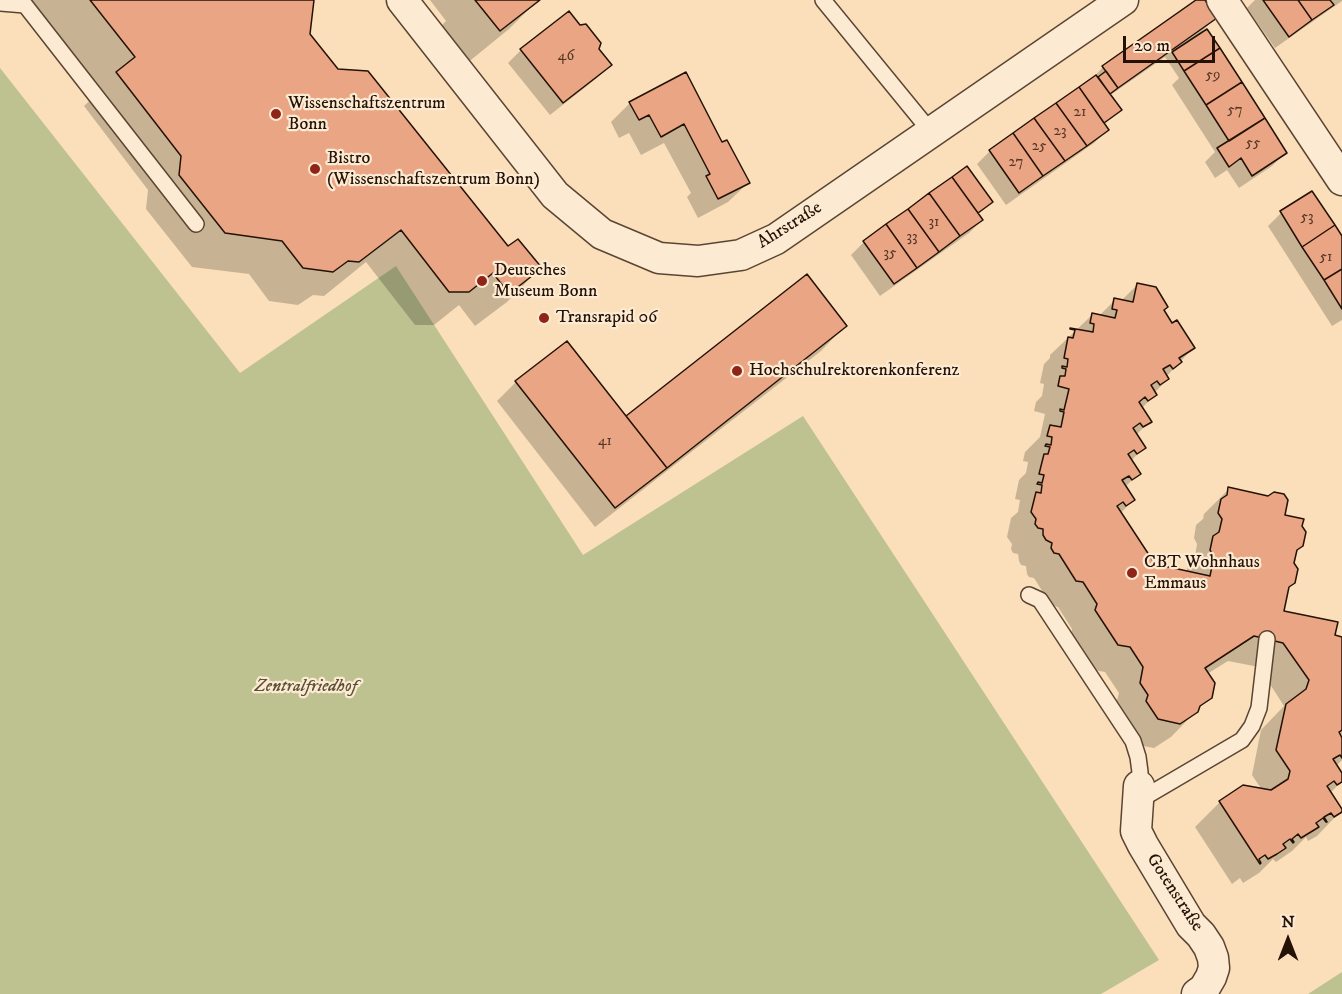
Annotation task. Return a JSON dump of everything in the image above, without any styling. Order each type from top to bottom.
[{"type":"street","name":"Ahrstraße","points":[[402,0],[555,195],[602,234],[658,258],[698,261],[741,255],[776,238],[1124,0]]},
{"type":"street","points":[[1222,0],[1342,180]]},
{"type":"street","name":"Gotenstraße","points":[[1139,794],[1136,831],[1191,925],[1209,947],[1213,958],[1214,968],[1211,977],[1204,989],[1197,994]]},
{"type":"lane","points":[[823,0],[931,132]]},
{"type":"lane","points":[[0,3],[25,5],[196,224]]},
{"type":"lane","points":[[1029,595],[1040,600],[1133,741],[1140,772],[1139,794]]},
{"type":"lane","points":[[1139,794],[1242,740],[1252,726],[1259,708],[1267,639]]},
{"type":"green space","name":"Zentralfriedhof","points":[[0,68],[240,373],[396,266],[583,555],[803,416],[1159,960],[1101,994],[0,994]]},
{"type":"green space","points":[[1342,972],[1342,994],[1308,994]]},
{"type":"building","name":"Wissenschaftszentrum Bonn","points":[[90,0],[314,0],[310,34],[338,69],[368,71],[508,246],[518,239],[542,268],[509,294],[493,273],[469,292],[449,292],[401,230],[359,262],[348,261],[333,272],[303,268],[282,241],[225,233],[179,175],[181,156],[116,72],[135,57]]},
{"type":"building","points":[[475,0],[540,0],[500,31]]},
{"type":"building","points":[[1196,0],[1205,0],[1217,18],[1118,88],[1102,66]]},
{"type":"building","points":[[1263,0],[1298,0],[1312,20],[1289,37]]},
{"type":"building","points":[[1298,0],[1330,0],[1334,5],[1312,20]]},
{"type":"building","points":[[569,11],[580,25],[586,24],[601,43],[599,49],[612,65],[563,103],[520,49]]},
{"type":"building","points":[[1207,29],[1220,48],[1184,71],[1172,52]]},
{"type":"building","points":[[1220,48],[1242,82],[1206,105],[1184,71]]},
{"type":"building","points":[[1106,71],[1118,88],[1110,94],[1098,77]]},
{"type":"building","points":[[686,72],[722,142],[727,140],[750,183],[718,199],[706,176],[710,174],[684,124],[661,137],[649,115],[639,120],[629,102]]},
{"type":"building","points":[[1096,75],[1122,110],[1104,123],[1079,87]]},
{"type":"building","points":[[1242,82],[1265,118],[1229,141],[1206,105]]},
{"type":"building","points":[[1079,87],[1109,130],[1087,146],[1056,103]]},
{"type":"building","points":[[1056,103],[1087,146],[1065,161],[1034,118]]},
{"type":"building","points":[[1034,118],[1065,161],[1043,176],[1013,133]]},
{"type":"building","points":[[1265,118],[1287,153],[1252,176],[1241,158],[1229,167],[1217,148]]},
{"type":"building","points":[[1013,133],[1043,176],[1019,193],[989,150]]},
{"type":"building","points":[[967,166],[993,202],[978,213],[952,177]]},
{"type":"building","points":[[952,177],[983,220],[960,236],[929,193]]},
{"type":"building","points":[[1312,191],[1335,225],[1302,247],[1280,211]]},
{"type":"building","points":[[929,193],[960,236],[939,252],[908,209]]},
{"type":"building","points":[[908,209],[939,252],[917,268],[886,224]]},
{"type":"building","points":[[886,224],[917,268],[894,284],[863,241]]},
{"type":"building","points":[[1335,225],[1342,236],[1342,269],[1324,280],[1302,247]]},
{"type":"building","points":[[1342,269],[1342,309],[1324,280]]},
{"type":"building","name":"Hochschulrektorenkonferenz","points":[[807,274],[847,326],[667,468],[626,416]]},
{"type":"building","name":"CBT Wohnhaus Emmaus","points":[[1137,283],[1156,287],[1168,307],[1164,310],[1172,323],[1177,320],[1195,348],[1179,358],[1182,362],[1173,369],[1170,365],[1163,369],[1169,379],[1160,385],[1157,381],[1151,385],[1157,395],[1148,401],[1145,397],[1139,402],[1152,422],[1143,427],[1140,423],[1133,428],[1146,448],[1137,454],[1134,450],[1128,454],[1141,474],[1132,480],[1129,476],[1122,480],[1135,500],[1126,506],[1123,502],[1117,506],[1155,564],[1210,576],[1214,556],[1210,550],[1213,536],[1219,532],[1222,519],[1218,513],[1221,499],[1227,495],[1228,487],[1268,496],[1274,492],[1284,494],[1288,500],[1285,515],[1304,519],[1302,526],[1306,532],[1303,546],[1297,550],[1294,563],[1298,569],[1295,583],[1289,587],[1284,611],[1338,622],[1335,635],[1342,637],[1342,730],[1339,732],[1342,738],[1342,758],[1340,755],[1333,759],[1342,773],[1342,782],[1337,785],[1334,781],[1327,786],[1342,812],[1334,817],[1331,813],[1324,817],[1327,822],[1323,818],[1316,823],[1319,827],[1301,838],[1298,834],[1292,839],[1293,843],[1290,839],[1283,844],[1286,848],[1277,854],[1268,859],[1265,855],[1259,859],[1260,864],[1219,801],[1243,785],[1271,790],[1288,779],[1290,771],[1276,750],[1286,704],[1306,689],[1309,680],[1283,643],[1254,636],[1205,668],[1215,683],[1212,698],[1200,706],[1198,712],[1180,724],[1158,719],[1146,701],[1148,695],[1140,683],[1143,667],[1130,647],[1118,645],[1095,610],[1097,604],[1083,582],[1076,581],[1059,554],[1054,553],[1051,548],[1052,543],[1046,540],[1043,529],[1038,528],[1035,524],[1036,519],[1031,512],[1036,492],[1041,493],[1042,485],[1037,484],[1042,483],[1044,475],[1039,474],[1044,454],[1048,454],[1050,447],[1045,446],[1046,444],[1051,445],[1052,437],[1047,436],[1050,425],[1061,427],[1064,412],[1060,409],[1064,410],[1069,389],[1058,386],[1060,376],[1065,376],[1066,369],[1062,366],[1067,367],[1068,359],[1064,358],[1068,337],[1073,338],[1075,330],[1070,328],[1093,332],[1094,324],[1090,323],[1092,313],[1115,318],[1117,310],[1112,309],[1114,298],[1133,302]]},
{"type":"building","points":[[567,341],[667,468],[615,508],[515,381]]},
{"type":"place","name":"Wissenschaftszentrum Bonn","points":[[276,114]]},
{"type":"place","name":"Bistro (Wissenschaftszentrum Bonn)","points":[[315,169]]},
{"type":"place","name":"Deutsches Museum Bonn","points":[[482,281]]},
{"type":"place","name":"Transrapid 06","points":[[544,318]]},
{"type":"place","name":"Hochschulrektorenkonferenz","points":[[737,371]]},
{"type":"place","name":"CBT Wohnhaus Emmaus","points":[[1132,573]]}]
